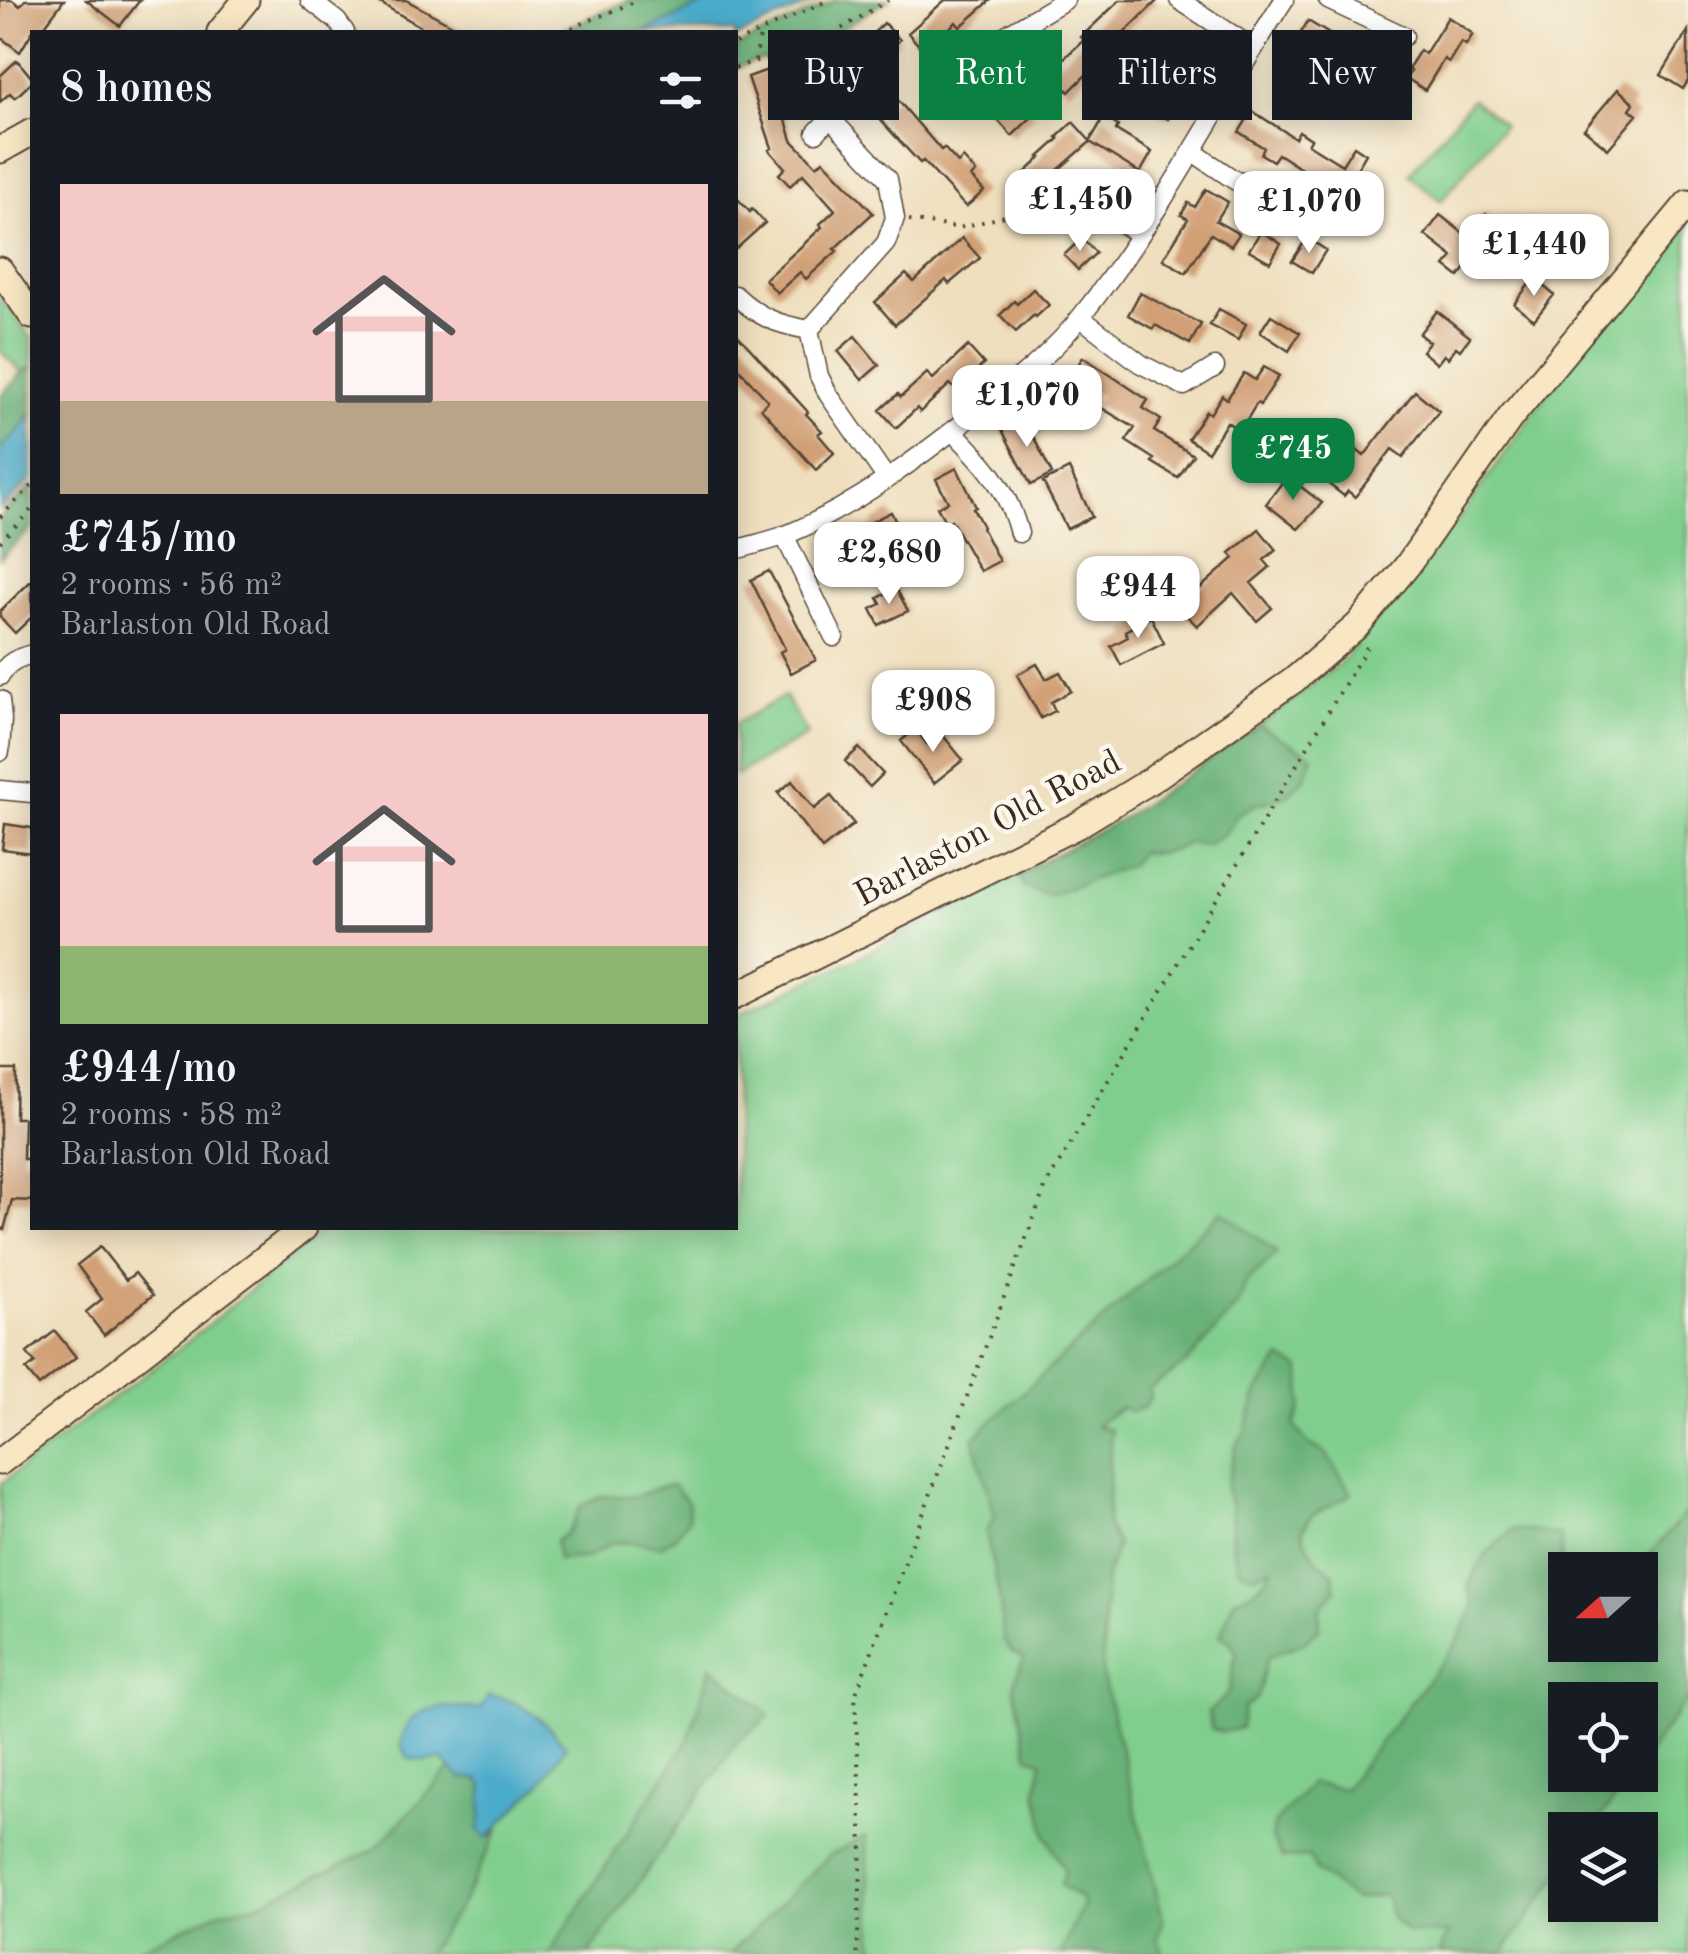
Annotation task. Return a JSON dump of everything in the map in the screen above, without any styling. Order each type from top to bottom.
[{"type":"street","points":[[222,30],[246,0]]},
{"type":"street","points":[[310,0],[343,30]]},
{"type":"street","points":[[1016,30],[1065,0]]},
{"type":"street","points":[[1179,0],[1253,48]]},
{"type":"street","points":[[738,549],[784,536],[830,514],[953,431],[1027,373],[1081,318],[1140,236],[1284,0]]},
{"type":"street","points":[[1328,0],[1390,30]]},
{"type":"street","points":[[1027,24],[1030,30]]},
{"type":"street","points":[[816,134],[828,120]]},
{"type":"street","points":[[809,330],[886,243],[895,218],[888,179],[832,120]]},
{"type":"street","points":[[0,150],[30,133]]},
{"type":"street","points":[[1193,152],[1236,181],[1284,193],[1314,215]]},
{"type":"street","points":[[1096,189],[1082,206],[1102,211],[1140,236]]},
{"type":"street","points":[[1287,220],[1298,202]]},
{"type":"street","name":"Barlaston Old Road","points":[[738,995],[1078,825],[1150,781],[1294,680],[1358,625],[1407,566],[1510,418],[1688,203]]},
{"type":"street","points":[[0,270],[30,313]]},
{"type":"street","points":[[738,298],[778,325],[809,330]]},
{"type":"street","points":[[1081,318],[1141,364],[1184,386]]},
{"type":"street","points":[[809,330],[819,376],[828,394],[887,478]]},
{"type":"street","points":[[1175,404],[1184,386],[1216,367]]},
{"type":"street","points":[[953,431],[1022,511],[1019,533]]},
{"type":"street","points":[[784,536],[833,614],[834,637]]},
{"type":"street","points":[[1,669],[30,655]]},
{"type":"street","points":[[0,700],[0,752]]},
{"type":"street","points":[[0,790],[30,793]]},
{"type":"street","points":[[0,1462],[301,1230]]},
{"type":"path","points":[[567,30],[639,0]]},
{"type":"path","points":[[738,42],[829,0]]},
{"type":"path","points":[[839,30],[888,0]]},
{"type":"path","points":[[755,61],[761,31]]},
{"type":"path","points":[[738,67],[768,59]]},
{"type":"path","points":[[895,218],[959,228],[1052,203],[1082,206]]},
{"type":"path","points":[[0,517],[30,488]]},
{"type":"path","points":[[0,542],[30,511]]},
{"type":"path","points":[[857,1954],[862,1845],[855,1696],[1046,1185],[1371,641]]},
{"type":"green space","points":[[629,0],[714,0],[647,30],[562,30]]},
{"type":"green space","points":[[836,0],[888,0],[839,30],[772,30]]},
{"type":"green space","points":[[768,32],[768,59],[738,67],[738,46]]},
{"type":"green space","points":[[1472,99],[1504,125],[1441,201],[1409,174]]},
{"type":"green space","points":[[1688,215],[1688,1954],[0,1954],[0,1484],[186,1343],[323,1230],[738,1230],[738,1015],[851,961],[1125,817],[1259,726],[1339,664],[1456,523],[1557,379]]},
{"type":"green space","points":[[0,294],[30,337],[30,368],[22,372],[0,351]]},
{"type":"green space","points":[[30,368],[30,414],[0,450],[0,396]]},
{"type":"green space","points":[[30,488],[30,530],[0,559],[0,517]]},
{"type":"green space","points":[[785,696],[807,735],[738,773],[738,722]]},
{"type":"green space","points":[[1259,726],[1313,756],[1304,779],[1287,796],[1238,814],[1225,833],[1207,845],[1188,843],[1174,850],[1140,852],[1131,865],[1048,896],[1024,887],[1019,874],[1125,817]]},
{"type":"green space","points":[[1222,1211],[1277,1253],[1246,1282],[1240,1302],[1188,1362],[1149,1389],[1150,1398],[1143,1408],[1131,1412],[1121,1407],[1096,1425],[1111,1430],[1107,1525],[1117,1545],[1106,1576],[1102,1673],[1163,1919],[1157,1940],[1162,1954],[1063,1954],[1083,1904],[1061,1885],[1065,1871],[1046,1835],[1037,1792],[1042,1761],[1029,1757],[1014,1687],[1024,1658],[1012,1652],[1004,1641],[986,1532],[995,1516],[973,1438]]},
{"type":"green space","points":[[1281,1358],[1301,1369],[1302,1406],[1294,1425],[1308,1444],[1325,1452],[1352,1494],[1311,1516],[1302,1531],[1316,1559],[1333,1573],[1336,1590],[1320,1608],[1319,1629],[1302,1644],[1267,1659],[1257,1697],[1243,1709],[1241,1728],[1223,1732],[1211,1729],[1208,1712],[1228,1691],[1237,1655],[1231,1642],[1220,1636],[1234,1599],[1257,1588],[1272,1568],[1253,1575],[1239,1569],[1232,1545],[1231,1506],[1226,1489],[1236,1446],[1258,1391]]},
{"type":"green space","points":[[672,1485],[689,1503],[688,1520],[675,1537],[661,1546],[612,1543],[589,1557],[558,1560],[555,1541],[568,1531],[580,1507],[601,1496],[637,1496]]},
{"type":"green space","points":[[1688,1511],[1688,1698],[1658,1739],[1658,1682],[1548,1682],[1548,1792],[1620,1792],[1605,1812],[1548,1812],[1548,1890],[1502,1954],[1441,1954],[1442,1943],[1449,1934],[1408,1933],[1393,1919],[1385,1895],[1355,1900],[1317,1872],[1309,1857],[1282,1858],[1272,1839],[1275,1823],[1311,1783],[1344,1789],[1457,1642],[1474,1607],[1468,1586],[1486,1554],[1513,1529],[1560,1535],[1561,1552],[1548,1552],[1548,1662],[1658,1662],[1658,1552],[1651,1552]]},
{"type":"green space","points":[[711,1666],[770,1715],[736,1743],[589,1954],[549,1954],[689,1738]]},
{"type":"green space","points":[[451,1768],[463,1779],[477,1778],[483,1785],[480,1831],[487,1838],[498,1831],[461,1905],[426,1954],[128,1954],[220,1911],[257,1904],[374,1850]]},
{"type":"green space","points":[[866,1836],[875,1954],[729,1954],[830,1855]]},
{"type":"water","points":[[714,0],[819,0],[738,37],[738,30],[647,30]]},
{"type":"water","points":[[30,414],[30,481],[0,510],[0,450]]},
{"type":"water","points":[[488,1695],[512,1701],[532,1713],[566,1746],[542,1782],[487,1838],[478,1830],[483,1785],[477,1779],[461,1778],[441,1759],[409,1759],[401,1745],[405,1730],[420,1713],[442,1708],[481,1709]]},
{"type":"building","points":[[0,0],[12,0],[20,6],[25,0],[64,0],[42,30],[30,30],[20,52],[0,37]]},
{"type":"building","points":[[86,0],[140,0],[120,26]]},
{"type":"building","points":[[375,0],[406,0],[461,30],[419,30],[421,27]]},
{"type":"building","points":[[945,0],[991,0],[960,27],[956,22],[947,30],[919,30],[919,45],[908,33]]},
{"type":"building","points":[[1120,0],[1158,0],[1127,30],[1088,30]]},
{"type":"building","points":[[1448,17],[1473,34],[1466,45],[1461,42],[1449,62],[1444,59],[1425,90],[1412,82],[1412,63],[1420,50],[1425,54]]},
{"type":"building","points":[[1308,21],[1323,30],[1303,30]]},
{"type":"building","points":[[1688,31],[1688,81],[1683,89],[1661,75]]},
{"type":"building","points":[[1082,42],[1082,79],[1069,92],[1062,84],[1062,60]]},
{"type":"building","points":[[17,60],[30,76],[30,84],[15,98],[10,93],[0,102],[0,76]]},
{"type":"building","points":[[768,70],[768,120],[786,120],[792,140],[817,166],[823,160],[873,213],[806,279],[800,272],[777,293],[765,279],[835,210],[803,174],[790,186],[779,174],[785,168],[769,150],[772,148],[748,77]]},
{"type":"building","points":[[1618,89],[1634,103],[1630,109],[1637,115],[1608,149],[1584,129]]},
{"type":"building","points":[[899,101],[941,150],[944,148],[958,163],[963,158],[976,172],[971,177],[984,191],[966,207],[923,161],[920,163],[881,120],[899,120]]},
{"type":"building","points":[[1252,111],[1295,138],[1299,131],[1311,139],[1308,144],[1342,165],[1354,146],[1366,154],[1354,174],[1369,184],[1356,204],[1278,154],[1273,161],[1261,154],[1264,148],[1239,132],[1246,120],[1252,120]]},
{"type":"building","points":[[998,120],[1029,120],[1012,136]]},
{"type":"building","points":[[1102,120],[1109,120],[1118,126],[1116,130],[1152,152],[1140,173],[1090,142],[1030,198],[1015,182],[1073,122],[1090,141]]},
{"type":"building","points":[[1206,189],[1228,202],[1216,221],[1239,234],[1231,246],[1211,234],[1186,273],[1163,259],[1188,219],[1181,215],[1188,203],[1195,207]]},
{"type":"building","points":[[738,199],[765,223],[738,247]]},
{"type":"building","points":[[1486,214],[1520,241],[1506,258],[1486,242],[1459,277],[1445,266],[1453,257],[1425,235],[1440,215],[1468,237]]},
{"type":"building","points":[[1261,231],[1281,244],[1270,262],[1249,250]]},
{"type":"building","points":[[962,238],[980,258],[949,284],[946,280],[895,325],[875,302],[906,274],[914,282]]},
{"type":"building","points":[[1082,238],[1096,253],[1078,270],[1064,255]]},
{"type":"building","points":[[1307,238],[1326,250],[1312,273],[1292,261]]},
{"type":"building","points":[[1534,278],[1554,295],[1534,320],[1514,304]]},
{"type":"building","points":[[1033,289],[1049,305],[1016,332],[1000,315]]},
{"type":"building","points":[[1140,293],[1201,324],[1190,344],[1128,315]]},
{"type":"building","points":[[1219,309],[1246,324],[1238,340],[1210,325]]},
{"type":"building","points":[[1437,311],[1470,337],[1460,350],[1456,347],[1437,364],[1422,351],[1429,342],[1419,334]]},
{"type":"building","points":[[1271,315],[1300,333],[1289,351],[1260,332]]},
{"type":"building","points":[[738,335],[822,431],[818,434],[834,453],[816,470],[761,408],[768,401],[738,367]]},
{"type":"building","points":[[855,336],[879,365],[862,380],[838,351]]},
{"type":"building","points":[[968,346],[984,364],[956,390],[950,384],[896,428],[880,410],[927,373],[933,379]]},
{"type":"building","points":[[1083,357],[1148,400],[1143,408],[1161,420],[1154,431],[1193,455],[1178,478],[1126,441],[1135,428],[1095,404],[1100,396],[1070,377]]},
{"type":"building","points":[[1264,367],[1279,376],[1240,431],[1227,422],[1208,452],[1188,439],[1206,411],[1210,414],[1222,395],[1227,399],[1244,373],[1255,380]]},
{"type":"building","points":[[1415,391],[1439,411],[1403,457],[1392,449],[1355,497],[1348,491],[1344,496],[1326,482],[1353,447],[1364,456]]},
{"type":"building","points":[[1023,416],[1052,474],[1031,485],[1001,428]]},
{"type":"building","points":[[957,468],[999,561],[980,571],[951,520],[946,523],[937,507],[948,502],[936,479]]},
{"type":"building","points":[[1069,469],[1092,517],[1067,529],[1043,482]]},
{"type":"building","points":[[1287,476],[1322,503],[1298,529],[1266,504]]},
{"type":"building","points":[[891,512],[905,540],[843,574],[830,547]]},
{"type":"building","points":[[1259,529],[1276,550],[1264,560],[1270,567],[1251,583],[1272,608],[1257,621],[1233,593],[1197,626],[1179,607],[1234,558],[1230,553]]},
{"type":"building","points":[[769,571],[816,660],[791,673],[780,652],[785,649],[751,580]]},
{"type":"building","points":[[30,582],[30,619],[15,633],[0,617],[0,611]]},
{"type":"building","points":[[896,588],[908,611],[879,625],[871,609],[881,604],[878,598]]},
{"type":"building","points":[[1151,617],[1164,643],[1121,665],[1111,646],[1128,637],[1125,631]]},
{"type":"building","points":[[1037,664],[1046,679],[1060,672],[1071,691],[1051,702],[1055,711],[1041,718],[1017,675]]},
{"type":"building","points":[[915,729],[927,744],[941,733],[963,760],[934,783],[901,741]]},
{"type":"building","points":[[859,748],[883,774],[870,787],[845,761]]},
{"type":"building","points":[[792,781],[814,809],[831,796],[854,824],[822,849],[778,793]]},
{"type":"building","points":[[5,824],[30,828],[30,853],[2,849]]},
{"type":"building","points":[[0,1070],[16,1070],[15,1118],[24,1118],[23,1159],[30,1159],[30,1201],[12,1200],[4,1230],[0,1229]]},
{"type":"building","points":[[100,1247],[126,1280],[135,1273],[153,1295],[104,1335],[86,1312],[102,1299],[77,1265]]},
{"type":"building","points":[[55,1331],[76,1357],[39,1386],[26,1370],[35,1363],[27,1353]]}]
